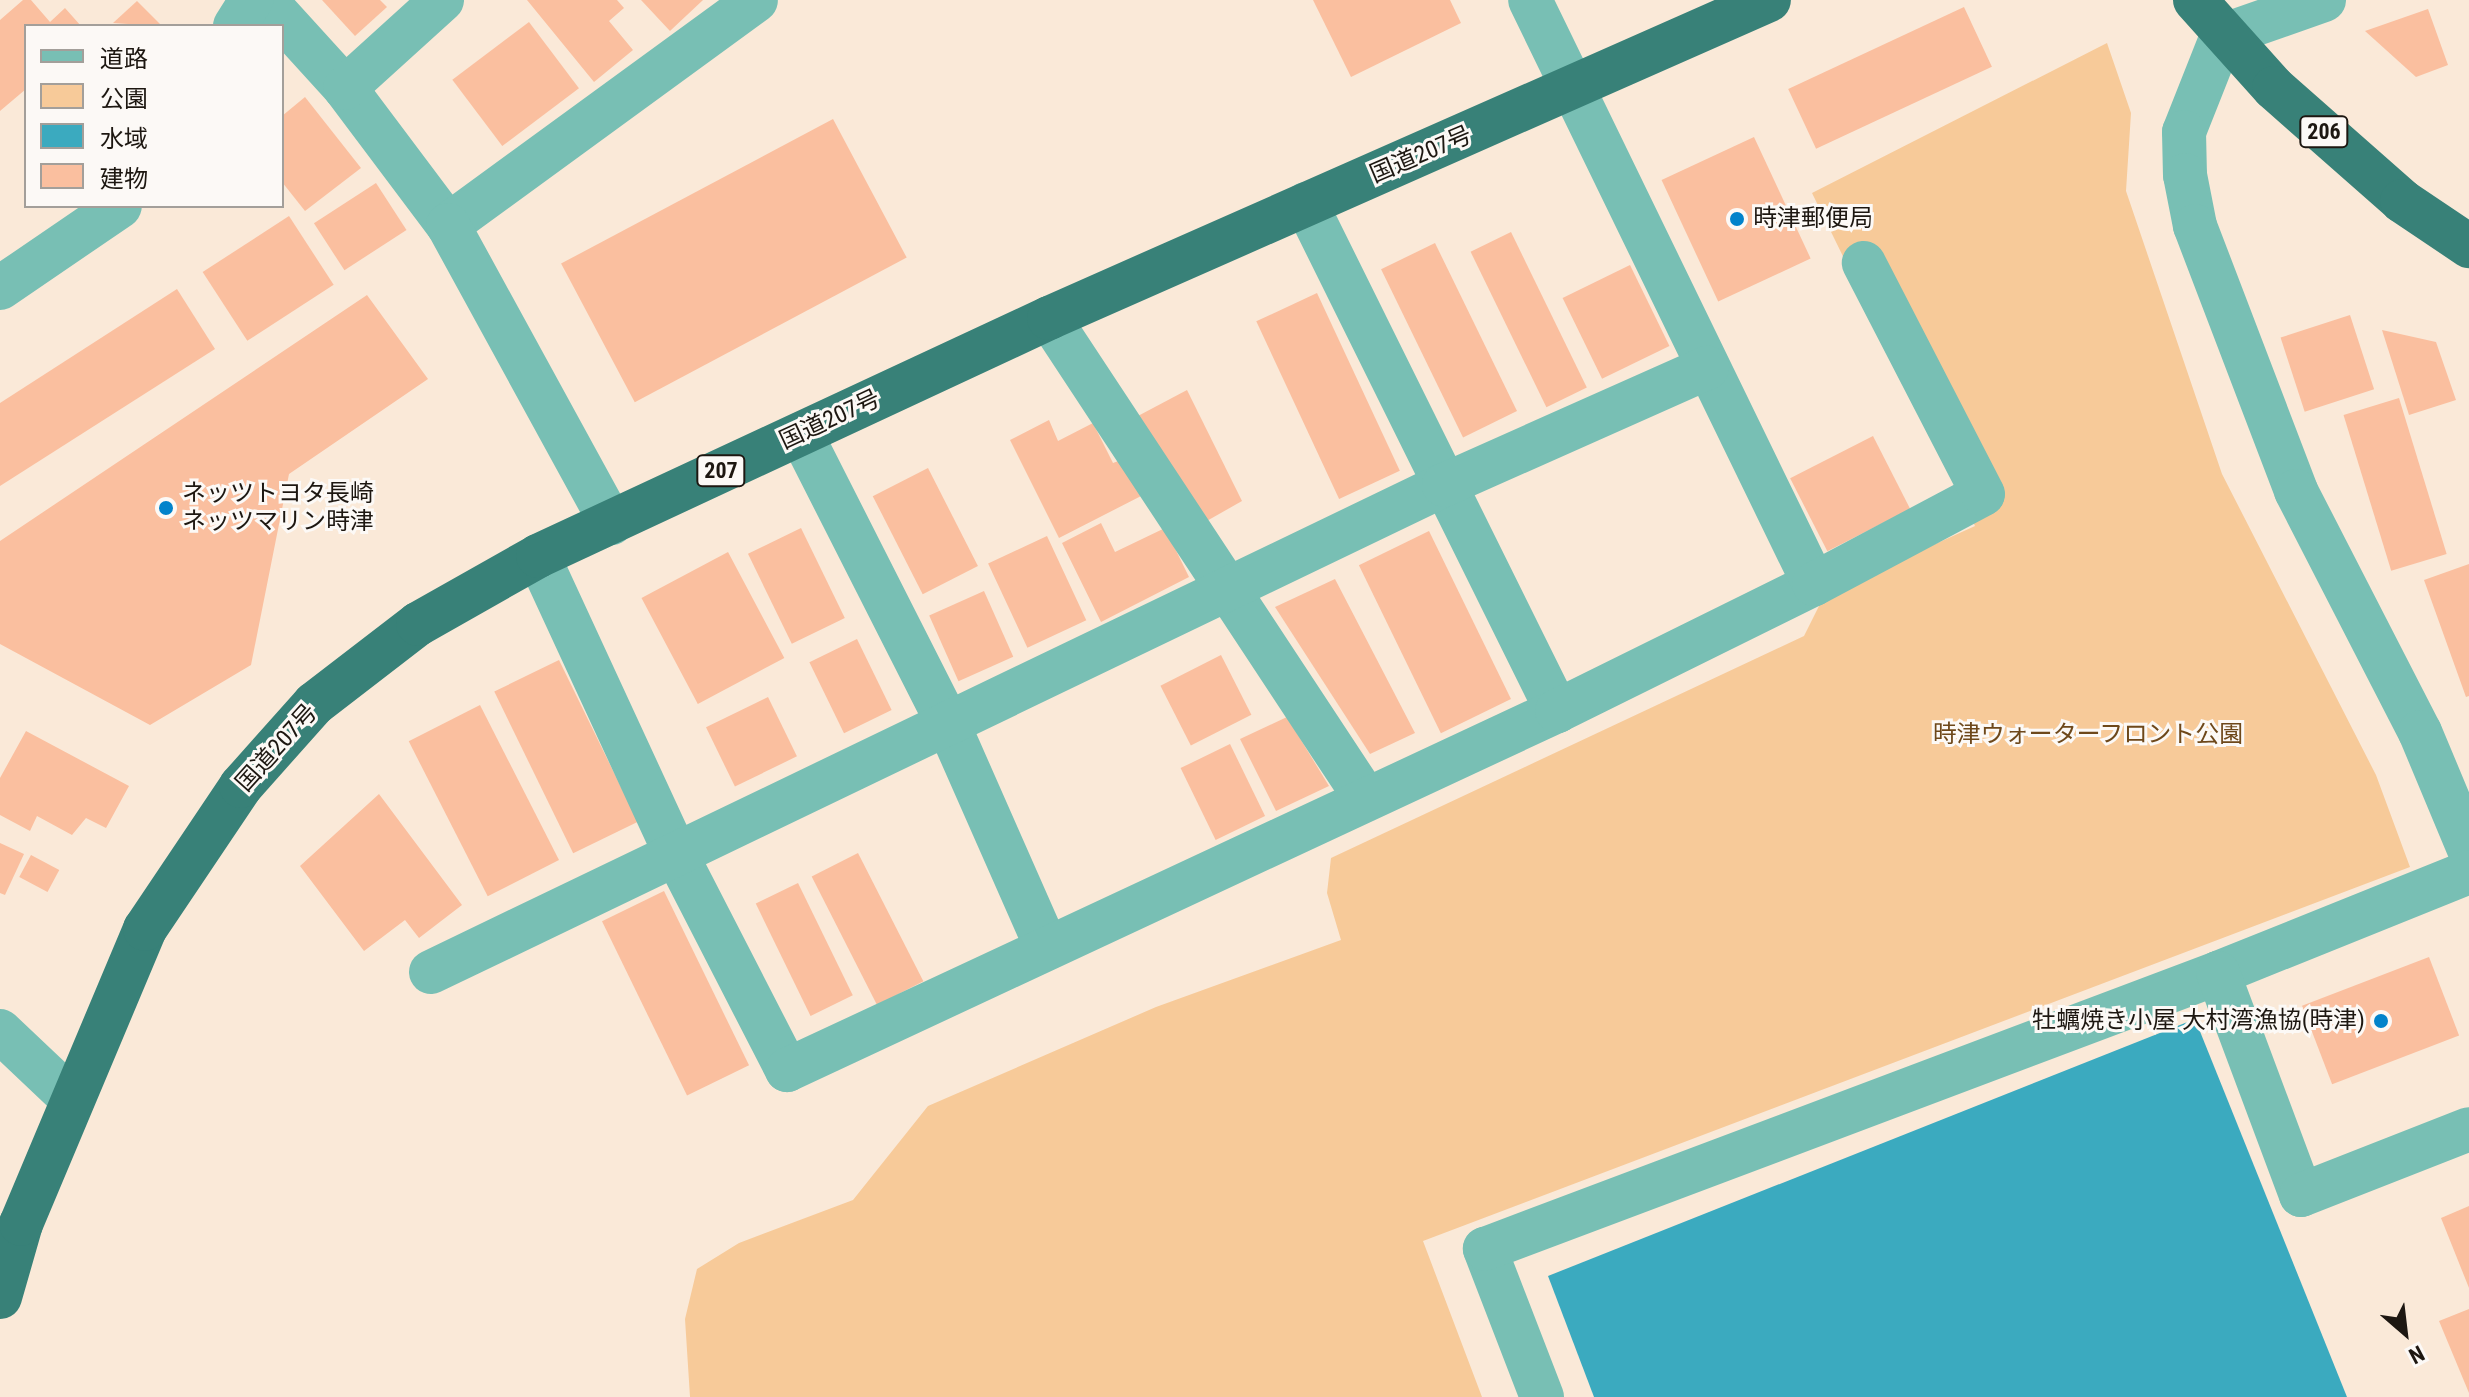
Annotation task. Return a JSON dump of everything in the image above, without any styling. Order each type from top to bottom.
[{"type":"highway","name":"国道207号","points":[[0,1297],[21,1224],[145,929],[241,786],[314,704],[418,624],[538,556],[1049,318],[1576,89],[1769,0]]},
{"type":"highway","name":"206","points":[[2195,0],[2222,36],[2402,201],[2469,246]]},
{"type":"street","points":[[236,24],[251,0]]},
{"type":"street","points":[[265,0],[345,88],[448,225],[611,523]]},
{"type":"street","points":[[345,88],[442,0]]},
{"type":"street","points":[[448,225],[756,0]]},
{"type":"street","points":[[1530,0],[1576,89],[1707,368],[1814,584]]},
{"type":"street","points":[[2324,0],[2222,36],[2184,132],[2185,175],[2195,226],[2296,491],[2420,732],[2469,849]]},
{"type":"street","points":[[1306,204],[1557,711]]},
{"type":"street","points":[[0,288],[117,208]]},
{"type":"street","points":[[538,556],[676,854],[787,1070],[1046,946],[1557,711],[1814,584],[1983,494],[1864,263]]},
{"type":"street","points":[[1049,318],[1366,799]]},
{"type":"street","points":[[431,972],[1444,485],[1707,368]]},
{"type":"street","points":[[801,434],[948,724],[1046,946]]},
{"type":"street","points":[[1542,1397],[1485,1249],[2218,973],[2469,872]]},
{"type":"street","points":[[2218,973],[2301,1195],[2469,1129]]},
{"type":"street","points":[[0,1031],[73,1100]]},
{"type":"green space","name":"時津ウォーターフロント公園","points":[[2107,43],[2131,113],[2126,191],[2222,474],[2376,775],[2410,867],[1423,1241],[1482,1397],[690,1397],[685,1319],[697,1269],[739,1243],[853,1200],[928,1106],[1156,1007],[1341,940],[1327,893],[1331,858],[1804,636],[1825,594],[1975,526],[1812,193]]},
{"type":"water","points":[[2195,1019],[2347,1397],[1594,1397],[1548,1276]]},
{"type":"building","points":[[23,0],[31,0],[50,22],[65,8],[79,24],[24,24],[24,91],[0,111],[0,20]]},
{"type":"building","points":[[322,0],[380,0],[387,7],[355,36]]},
{"type":"building","points":[[527,0],[617,0],[624,8],[609,21],[633,50],[594,82]]},
{"type":"building","points":[[641,0],[703,0],[670,31]]},
{"type":"building","points":[[1313,0],[1450,0],[1461,23],[1351,77]]},
{"type":"building","points":[[137,1],[160,24],[128,24],[113,23]]},
{"type":"building","points":[[1964,7],[1992,67],[1816,149],[1788,89]]},
{"type":"building","points":[[2428,9],[2448,65],[2416,77],[2365,31]]},
{"type":"building","points":[[529,22],[579,88],[502,146],[452,80]]},
{"type":"building","points":[[305,97],[361,168],[305,211],[284,185],[284,114]]},
{"type":"building","points":[[833,119],[907,258],[635,402],[561,264]]},
{"type":"building","name":"時津郵便局","points":[[1754,137],[1811,258],[1718,302],[1662,180]]},
{"type":"building","points":[[376,183],[406,230],[344,270],[314,223]]},
{"type":"building","points":[[289,216],[334,285],[247,341],[203,272]]},
{"type":"building","points":[[1511,232],[1587,387],[1546,407],[1471,252]]},
{"type":"building","points":[[1435,243],[1517,411],[1463,437],[1381,269]]},
{"type":"building","points":[[1630,265],[1669,346],[1602,379],[1563,298]]},
{"type":"building","points":[[177,289],[215,349],[0,486],[0,403]]},
{"type":"building","points":[[1317,293],[1400,471],[1339,499],[1256,321]]},
{"type":"building","name":"ネッツトヨタ長崎 ネッツマリン時津","points":[[367,295],[428,379],[289,474],[251,665],[150,725],[0,644],[0,541]]},
{"type":"building","points":[[2350,315],[2374,389],[2305,412],[2281,338]]},
{"type":"building","points":[[2382,330],[2436,342],[2456,400],[2409,415]]},
{"type":"building","points":[[1187,390],[1242,501],[1205,522],[1136,417]]},
{"type":"building","points":[[2399,398],[2447,554],[2391,571],[2344,415]]},
{"type":"building","points":[[1049,420],[1058,441],[1093,423],[1113,463],[1126,458],[1145,494],[1059,538],[1010,440]]},
{"type":"building","points":[[1873,436],[1910,509],[1827,551],[1790,478]]},
{"type":"building","points":[[928,468],[978,566],[923,594],[873,496]]},
{"type":"building","points":[[1101,523],[1115,552],[1165,528],[1189,577],[1101,622],[1062,543]]},
{"type":"building","points":[[801,528],[845,618],[792,644],[748,554]]},
{"type":"building","points":[[1429,531],[1511,699],[1441,733],[1359,565]]},
{"type":"building","points":[[1047,536],[1086,620],[1027,648],[988,563]]},
{"type":"building","points":[[728,552],[784,658],[698,704],[641,598]]},
{"type":"building","points":[[2469,564],[2469,696],[2466,697],[2424,580]]},
{"type":"building","points":[[1335,579],[1415,733],[1370,754],[1275,607]]},
{"type":"building","points":[[984,591],[1013,657],[958,681],[929,615]]},
{"type":"building","points":[[857,639],[892,710],[844,733],[809,662]]},
{"type":"building","points":[[1221,655],[1251,715],[1191,746],[1160,686]]},
{"type":"building","points":[[559,660],[638,822],[573,853],[494,692]]},
{"type":"building","points":[[768,697],[797,756],[735,787],[706,727]]},
{"type":"building","points":[[480,705],[559,860],[488,896],[409,741]]},
{"type":"building","points":[[1287,717],[1329,786],[1276,811],[1240,739]]},
{"type":"building","points":[[26,731],[129,786],[106,828],[86,818],[72,835],[37,816],[30,831],[0,815],[0,778]]},
{"type":"building","points":[[1230,744],[1265,816],[1216,840],[1181,768]]},
{"type":"building","points":[[379,794],[462,905],[419,938],[405,920],[364,951],[300,866]]},
{"type":"building","points":[[0,843],[24,854],[5,895],[0,893]]},
{"type":"building","points":[[858,853],[923,981],[877,1005],[812,877]]},
{"type":"building","points":[[31,855],[59,870],[48,892],[19,877]]},
{"type":"building","points":[[798,883],[853,995],[811,1016],[756,904]]},
{"type":"building","points":[[664,891],[749,1065],[687,1096],[602,921]]},
{"type":"building","name":"牡蠣焼き小屋 大村湾漁協(時津)","points":[[2429,957],[2459,1035],[2332,1084],[2302,1006]]},
{"type":"building","points":[[2469,1206],[2469,1288],[2441,1218]]},
{"type":"building","points":[[2469,1309],[2469,1393],[2439,1321]]},
{"type":"place","name":"時津郵便局","points":[[1737,219]]},
{"type":"place","name":"ネッツトヨタ長崎 ネッツマリン時津","points":[[166,508]]},
{"type":"place","name":"牡蠣焼き小屋 大村湾漁協(時津)","points":[[2381,1021]]}]
